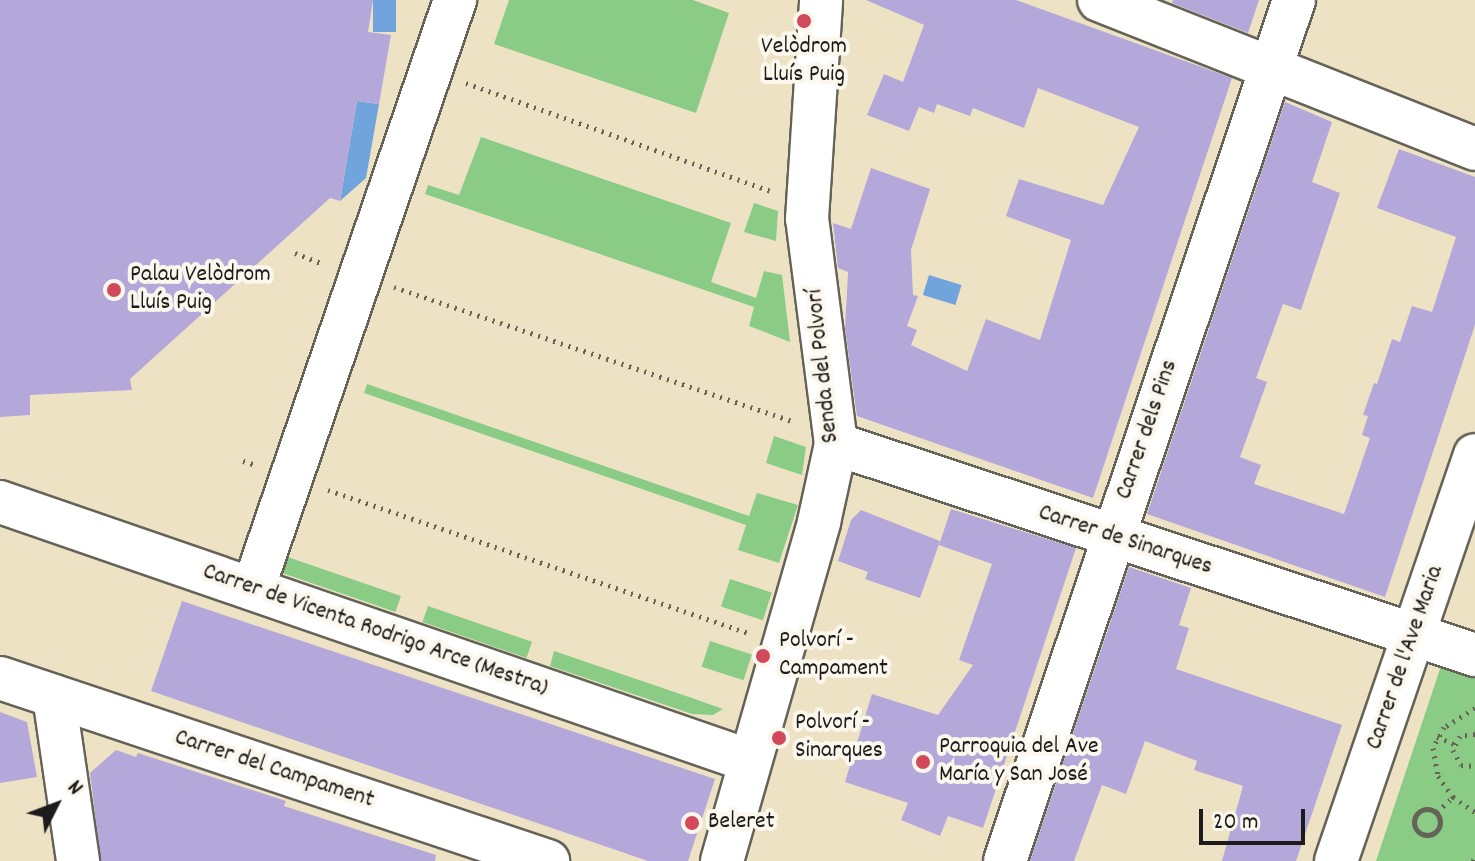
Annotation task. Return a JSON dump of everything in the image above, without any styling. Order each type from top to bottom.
[{"type":"street","points":[[253,589],[455,0]]},
{"type":"street","name":"Senda del Polvorí","points":[[722,861],[819,522],[836,444],[807,219],[821,0]]},
{"type":"street","points":[[1099,0],[1475,149]]},
{"type":"street","name":"Carrer dels Pins","points":[[1005,861],[1294,0]]},
{"type":"street","name":"Carrer de Sinarques","points":[[836,444],[1112,538],[1475,655]]},
{"type":"street","name":"Carrer de l'Ave Maria","points":[[1336,861],[1475,455]]},
{"type":"street","name":"Carrer de Vicenta Rodrigo Arce (Mestra)","points":[[0,502],[750,761]]},
{"type":"street","name":"Carrer del Campament","points":[[0,678],[548,861]]},
{"type":"street","points":[[54,696],[78,861]]},
{"type":"path","points":[[431,70],[768,190]]},
{"type":"path","points":[[295,253],[793,422]]},
{"type":"path","points":[[243,461],[745,632]]},
{"type":"path","points":[[1475,708],[1444,727],[1437,737],[1433,761],[1438,776],[1453,797],[1475,812]]},
{"type":"path","points":[[1454,744],[1465,733],[1475,734]]},
{"type":"path","points":[[1437,737],[1454,744]]},
{"type":"path","points":[[1454,744],[1457,761],[1467,767],[1475,766]]},
{"type":"path","points":[[1437,812],[1453,797]]},
{"type":"path","points":[[1428,809],[1437,812],[1440,820],[1438,829],[1432,834],[1420,832],[1414,822],[1417,814],[1428,809]]},
{"type":"green space","points":[[509,0],[693,0],[729,13],[696,113],[494,44]]},
{"type":"green space","points":[[481,137],[731,223],[711,282],[756,298],[764,271],[782,275],[790,342],[749,326],[754,307],[425,194],[428,185],[459,195]]},
{"type":"green space","points":[[754,203],[778,211],[776,241],[744,232]]},
{"type":"green space","points":[[367,384],[749,516],[757,493],[798,505],[779,563],[738,550],[746,525],[364,393]]},
{"type":"green space","points":[[774,436],[806,447],[802,475],[766,463]]},
{"type":"green space","points":[[279,554],[401,596],[395,612],[273,570]]},
{"type":"green space","points":[[730,579],[772,593],[763,620],[721,607]]},
{"type":"green space","points":[[428,606],[532,642],[526,658],[422,622]]},
{"type":"green space","points":[[710,641],[752,655],[744,680],[702,667]]},
{"type":"green space","points":[[554,651],[723,709],[713,715],[692,714],[550,666]]},
{"type":"green space","points":[[1443,660],[1475,672],[1475,861],[1376,861]]},
{"type":"water","points":[[373,0],[396,0],[396,32],[373,32]]},
{"type":"water","points":[[357,101],[379,104],[366,178],[340,201]]},
{"type":"water","points":[[929,275],[962,285],[955,305],[923,295]]},
{"type":"building","name":"Palau Velòdrom Lluís Puig","points":[[0,0],[373,0],[368,32],[391,35],[379,104],[357,101],[340,201],[330,198],[130,379],[132,390],[30,395],[30,415],[0,417]]},
{"type":"building","points":[[866,0],[1016,0],[1232,78],[1093,498],[857,416],[845,329],[848,272],[838,268],[833,223],[851,229],[871,168],[930,189],[911,250],[913,295],[918,296],[907,326],[917,330],[911,345],[967,371],[986,319],[1040,340],[1071,240],[1006,216],[1019,179],[1103,205],[1139,127],[1038,88],[1024,128],[973,108],[970,116],[937,104],[934,113],[919,107],[909,131],[867,115],[884,74],[903,82],[924,25]]},
{"type":"building","points":[[1173,0],[1259,0],[1248,33],[1172,3]]},
{"type":"building","points":[[1285,102],[1332,122],[1312,182],[1340,193],[1301,310],[1283,304],[1256,378],[1267,382],[1240,457],[1261,465],[1254,484],[1344,514],[1370,438],[1362,435],[1368,416],[1363,415],[1374,383],[1377,384],[1392,339],[1400,342],[1412,306],[1432,312],[1456,237],[1377,208],[1399,149],[1475,177],[1475,325],[1385,597],[1147,514]]},
{"type":"building","points":[[951,509],[1076,548],[983,828],[948,816],[940,836],[901,820],[908,803],[845,782],[872,694],[938,715],[973,665],[959,660],[992,564],[939,545]]},
{"type":"building","points":[[861,510],[940,541],[920,598],[865,579],[868,572],[838,561],[851,520]]},
{"type":"building","points":[[1129,567],[1191,588],[1179,625],[1189,628],[1176,669],[1342,725],[1296,861],[1222,861],[1243,786],[1194,770],[1197,761],[1145,741],[1126,794],[1102,785],[1074,861],[1030,861]]},
{"type":"building","points":[[182,601],[715,779],[688,861],[648,861],[151,691]]},
{"type":"building","points":[[0,712],[27,722],[37,777],[0,783]]},
{"type":"building","points":[[116,750],[136,757],[138,753],[286,801],[284,806],[436,855],[435,861],[101,861],[90,773]]},
{"type":"place","name":"Velòdrom Lluís Puig","points":[[804,21]]},
{"type":"place","name":"Palau Velòdrom Lluís Puig","points":[[114,290]]},
{"type":"place","name":"Polvorí - Campament","points":[[763,656]]},
{"type":"place","name":"Polvorí - Sinarques","points":[[779,738]]},
{"type":"place","name":"Parroquia del Ave María y San José","points":[[923,762]]},
{"type":"place","name":"Beleret","points":[[692,823]]}]
